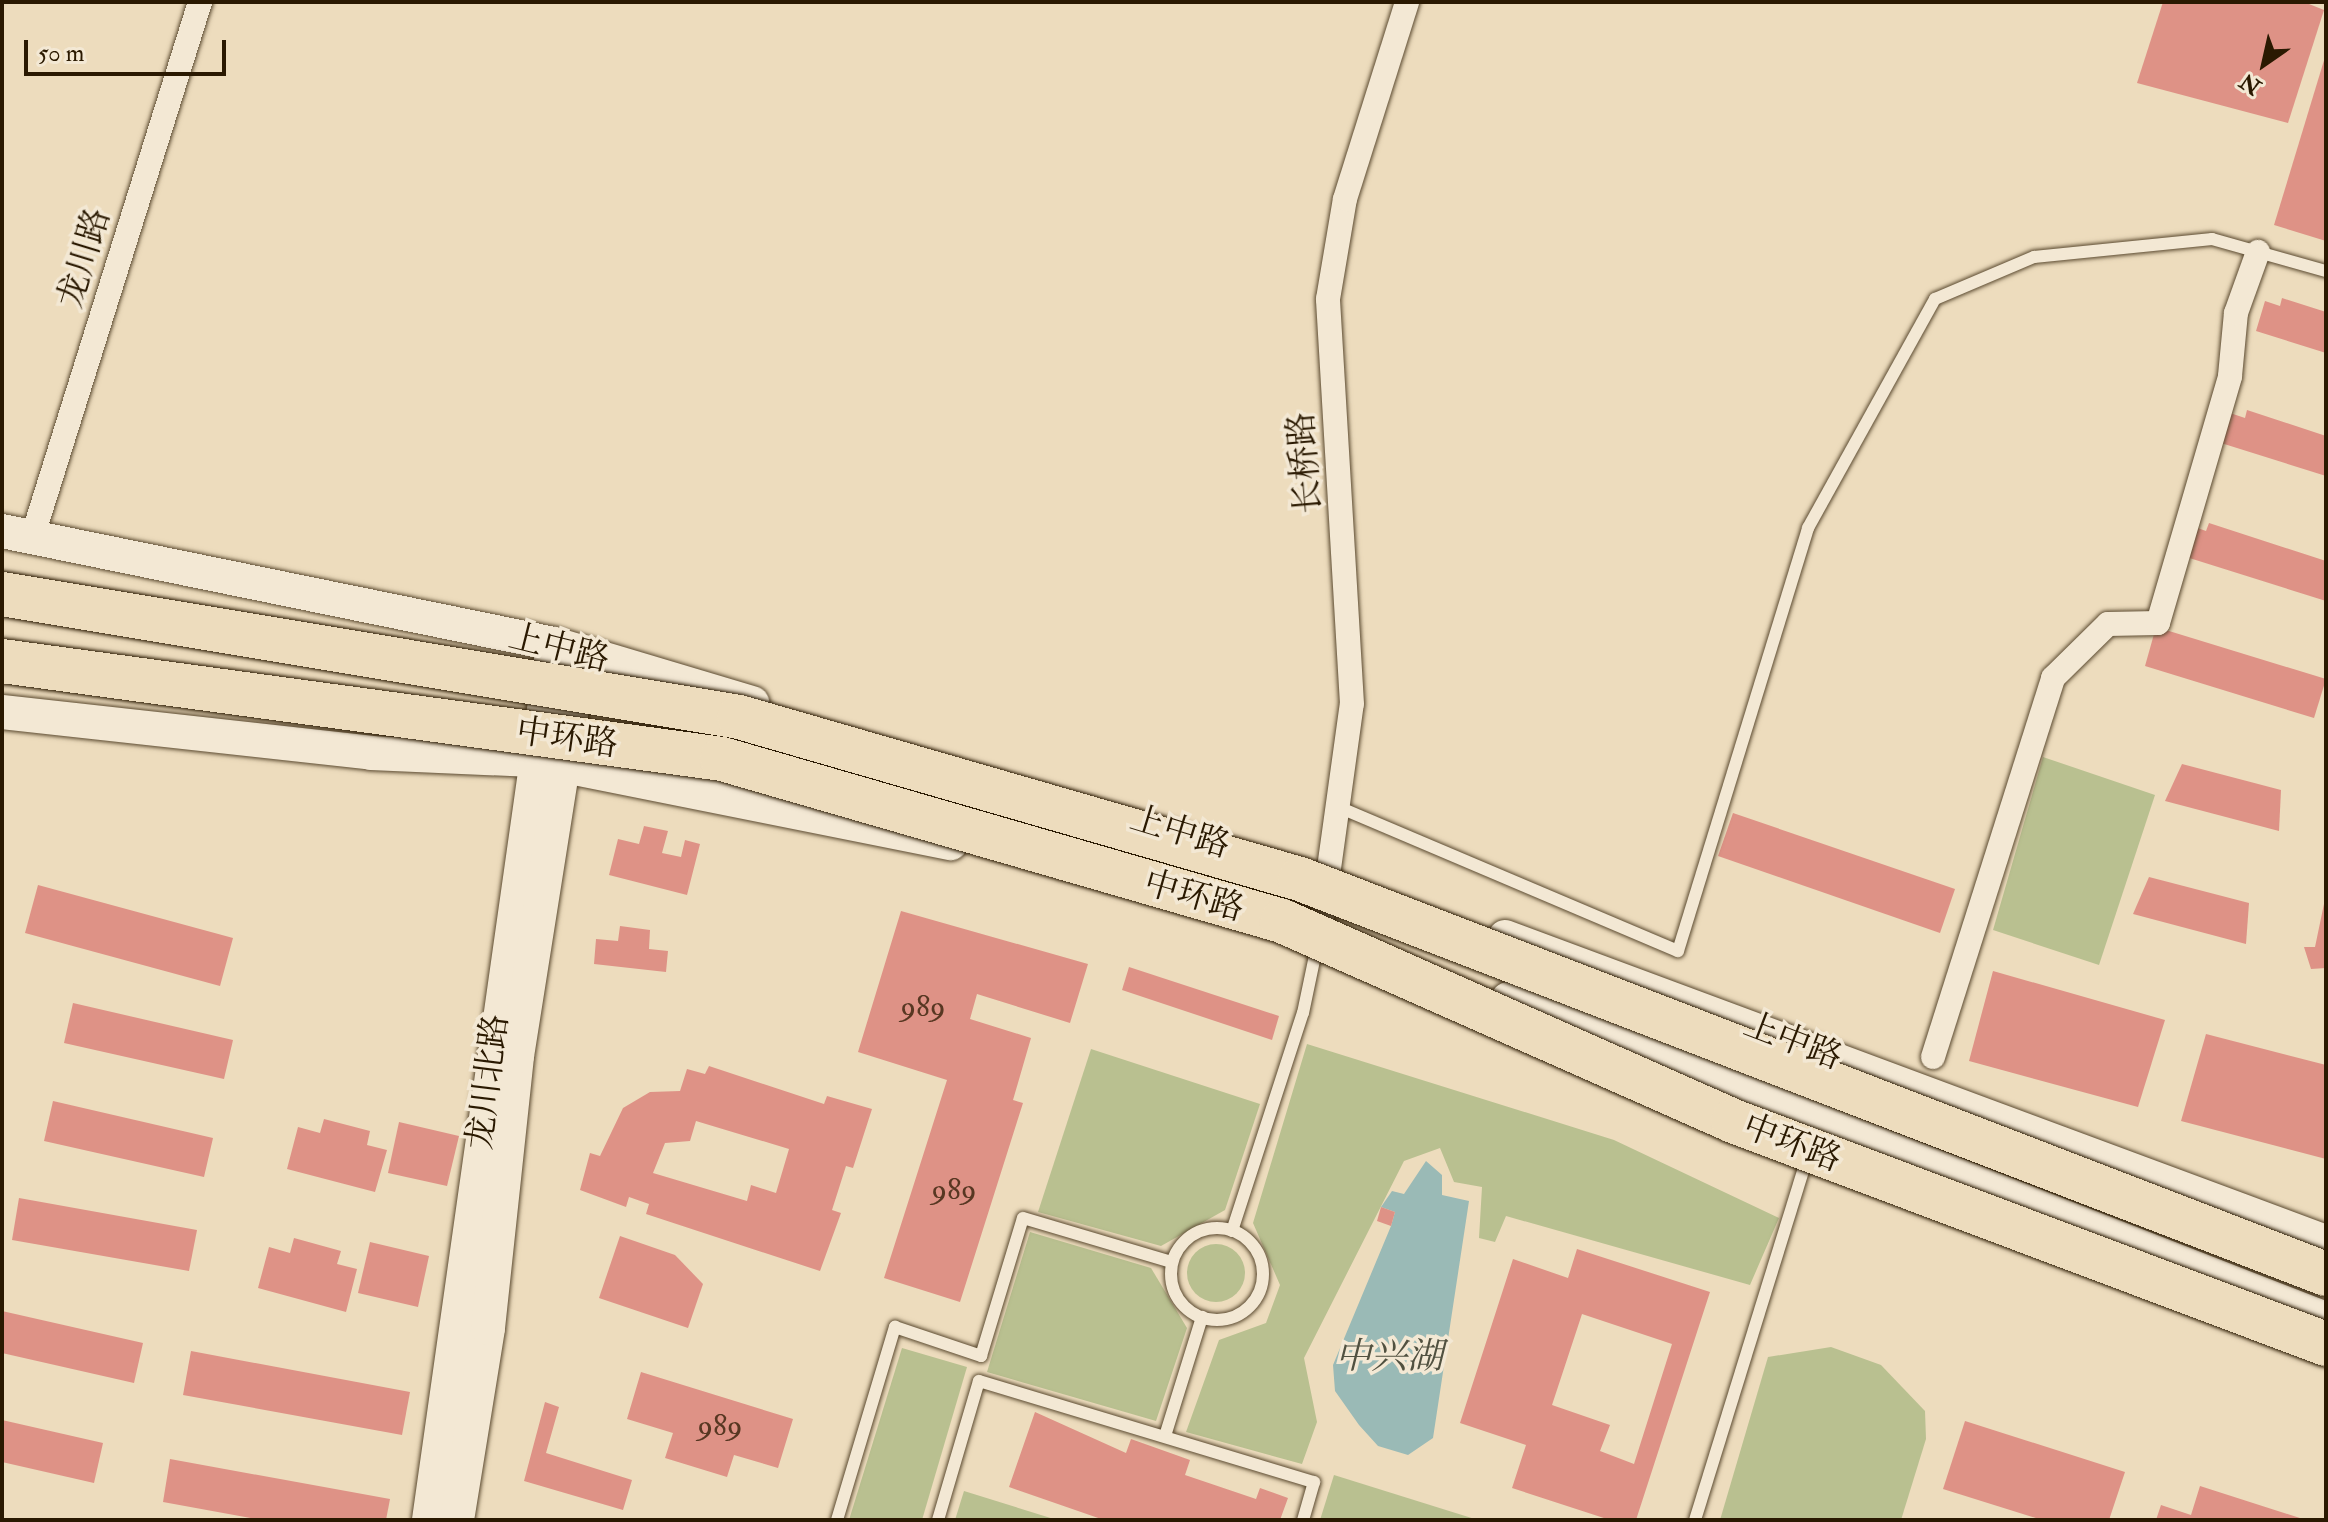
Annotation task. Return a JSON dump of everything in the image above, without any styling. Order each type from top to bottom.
[{"type":"highway","name":"中环路","points":[[2,594],[739,717],[1300,879],[2326,1274]]},
{"type":"highway","name":"中环路","points":[[2,661],[722,759],[1282,921],[1733,1121],[2326,1344]]},
{"type":"main road","name":"上中路","points":[[17,533],[568,648],[1331,878],[1614,973],[2326,1242]]},
{"type":"main road","name":"龙川北路","points":[[429,1520],[568,648]]},
{"type":"main road","name":"上中路","points":[[2,712],[371,753],[548,762],[1252,900],[2326,1319]]},
{"type":"main road","name":"龙川北路","points":[[457,1520],[548,762]]},
{"type":"street","name":"龙川路","points":[[17,533],[200,2]]},
{"type":"street","name":"长桥路","points":[[1321,926],[1341,808],[1352,649],[1328,299],[1345,199],[1407,2]]},
{"type":"street","points":[[1933,1057],[2053,678],[2108,624],[2158,623],[2230,376],[2236,313],[2258,252]]},
{"type":"lane","points":[[1341,808],[1678,951],[1808,528],[1935,299],[2034,257],[2212,239],[2326,271]]},
{"type":"lane","points":[[1232,1231],[1303,1013],[1321,926]]},
{"type":"lane","points":[[1695,1520],[1819,1122]]},
{"type":"lane","points":[[837,1520],[895,1327],[981,1356],[1023,1218],[1172,1262]]},
{"type":"lane","points":[[1202,1230],[1232,1231],[1262,1263],[1259,1293],[1238,1315],[1202,1317],[1174,1292],[1172,1262],[1202,1230]]},
{"type":"lane","points":[[1165,1436],[1202,1317]]},
{"type":"lane","points":[[938,1520],[979,1381],[1314,1482],[1303,1520]]},
{"type":"green space","points":[[2043,757],[2155,795],[2099,965],[1993,930]]},
{"type":"green space","points":[[1307,1044],[1614,1140],[1779,1218],[1750,1285],[1506,1216],[1495,1242],[1479,1238],[1482,1187],[1454,1182],[1440,1148],[1404,1161],[1304,1358],[1317,1422],[1302,1464],[1186,1432],[1219,1340],[1266,1323],[1280,1285],[1253,1223]]},
{"type":"green space","points":[[1091,1049],[1260,1104],[1225,1210],[1161,1246],[1038,1212]]},
{"type":"green space","points":[[1030,1232],[1151,1268],[1187,1328],[1156,1421],[987,1372]]},
{"type":"green space","points":[[1216,1244],[1236,1253],[1245,1273],[1236,1293],[1216,1302],[1196,1293],[1187,1273],[1196,1253]]},
{"type":"green space","points":[[1831,1347],[1881,1365],[1925,1411],[1926,1439],[1901,1520],[1720,1520],[1768,1357]]},
{"type":"green space","points":[[902,1348],[967,1367],[922,1520],[849,1520]]},
{"type":"green space","points":[[1334,1475],[1478,1520],[1320,1520]]},
{"type":"green space","points":[[964,1491],[1057,1520],[955,1520]]},
{"type":"water","name":"中兴湖","points":[[1426,1161],[1442,1175],[1442,1195],[1469,1201],[1433,1438],[1408,1455],[1378,1446],[1359,1425],[1335,1391],[1333,1365],[1391,1226],[1395,1212],[1381,1207],[1392,1191],[1404,1194]]},
{"type":"building","points":[[2163,2],[2304,2],[2324,10],[2288,123],[2137,83]]},
{"type":"building","points":[[2326,57],[2326,241],[2274,225]]},
{"type":"building","points":[[2282,298],[2326,312],[2326,353],[2256,331],[2265,301],[2280,306]]},
{"type":"building","points":[[2247,410],[2326,436],[2326,476],[2221,443],[2230,413],[2245,418]]},
{"type":"building","points":[[2209,523],[2326,561],[2326,601],[2183,556],[2192,526],[2206,531]]},
{"type":"building","points":[[2156,627],[2326,679],[2314,718],[2145,666]]},
{"type":"building","points":[[2182,764],[2281,790],[2279,831],[2165,801]]},
{"type":"building","points":[[1733,813],[1955,889],[1940,933],[1718,856]]},
{"type":"building","points":[[644,826],[668,831],[662,853],[681,857],[685,840],[700,844],[687,895],[609,875],[618,839],[639,844]]},
{"type":"building","points":[[2149,877],[2249,903],[2246,944],[2133,914]]},
{"type":"building","points":[[38,885],[233,938],[220,986],[25,933]]},
{"type":"building","points":[[2325,899],[2326,968],[2311,969],[2304,947],[2315,947]]},
{"type":"building","points":[[901,911],[1088,964],[1070,1023],[977,994],[970,1019],[1031,1038],[1013,1100],[1023,1103],[960,1302],[884,1278],[947,1080],[858,1052]]},
{"type":"building","points":[[620,926],[650,930],[649,949],[668,951],[666,972],[594,964],[596,939],[618,941]]},
{"type":"building","points":[[1129,967],[1279,1016],[1272,1040],[1122,990]]},
{"type":"building","points":[[1993,971],[2165,1020],[2138,1107],[1969,1061]]},
{"type":"building","points":[[73,1003],[233,1040],[224,1079],[64,1043]]},
{"type":"building","points":[[2206,1034],[2326,1065],[2326,1159],[2181,1121]]},
{"type":"building","points":[[709,1066],[824,1104],[827,1096],[872,1109],[853,1168],[846,1166],[832,1210],[841,1213],[820,1271],[646,1214],[649,1204],[629,1197],[626,1207],[580,1190],[590,1153],[600,1156],[623,1108],[650,1092],[680,1091],[687,1069],[705,1074]],"holes":[[[696,1121],[789,1149],[776,1193],[751,1185],[747,1201],[653,1173],[665,1143],[690,1141]]]},
{"type":"building","points":[[53,1101],[213,1138],[204,1177],[44,1141]]},
{"type":"building","points":[[324,1119],[370,1131],[367,1145],[387,1150],[375,1192],[287,1169],[298,1127],[320,1133]]},
{"type":"building","points":[[399,1122],[459,1136],[447,1186],[388,1173]]},
{"type":"building","points":[[19,1198],[197,1230],[189,1271],[12,1240]]},
{"type":"building","points":[[1381,1207],[1395,1212],[1391,1226],[1377,1221]]},
{"type":"building","points":[[620,1236],[675,1255],[703,1284],[688,1328],[599,1298]]},
{"type":"building","points":[[294,1238],[341,1251],[337,1264],[357,1269],[346,1312],[258,1288],[269,1247],[290,1253]]},
{"type":"building","points":[[370,1242],[429,1256],[418,1307],[358,1293]]},
{"type":"building","points":[[1577,1249],[1710,1292],[1636,1520],[1610,1520],[1512,1488],[1526,1445],[1460,1423],[1513,1259],[1568,1278]],"holes":[[[1582,1314],[1672,1344],[1634,1464],[1600,1451],[1610,1425],[1552,1405]]]},
{"type":"building","points":[[2,1311],[143,1343],[134,1383],[2,1353]]},
{"type":"building","points":[[191,1351],[410,1392],[402,1435],[183,1395]]},
{"type":"building","points":[[641,1372],[793,1419],[778,1468],[734,1455],[727,1477],[665,1458],[673,1433],[627,1419]]},
{"type":"building","points":[[545,1402],[559,1407],[546,1453],[632,1480],[623,1510],[524,1481]]},
{"type":"building","points":[[1035,1412],[1126,1453],[1131,1439],[1190,1460],[1185,1475],[1256,1499],[1260,1488],[1288,1498],[1280,1520],[1104,1520],[1009,1487]]},
{"type":"building","points":[[2,1420],[103,1443],[94,1483],[2,1462]]},
{"type":"building","points":[[1965,1421],[2125,1472],[2109,1520],[2042,1520],[1943,1489]]},
{"type":"building","points":[[170,1459],[390,1499],[386,1520],[261,1520],[163,1502]]},
{"type":"building","points":[[2200,1486],[2303,1520],[2156,1520],[2161,1505],[2191,1515]]}]
